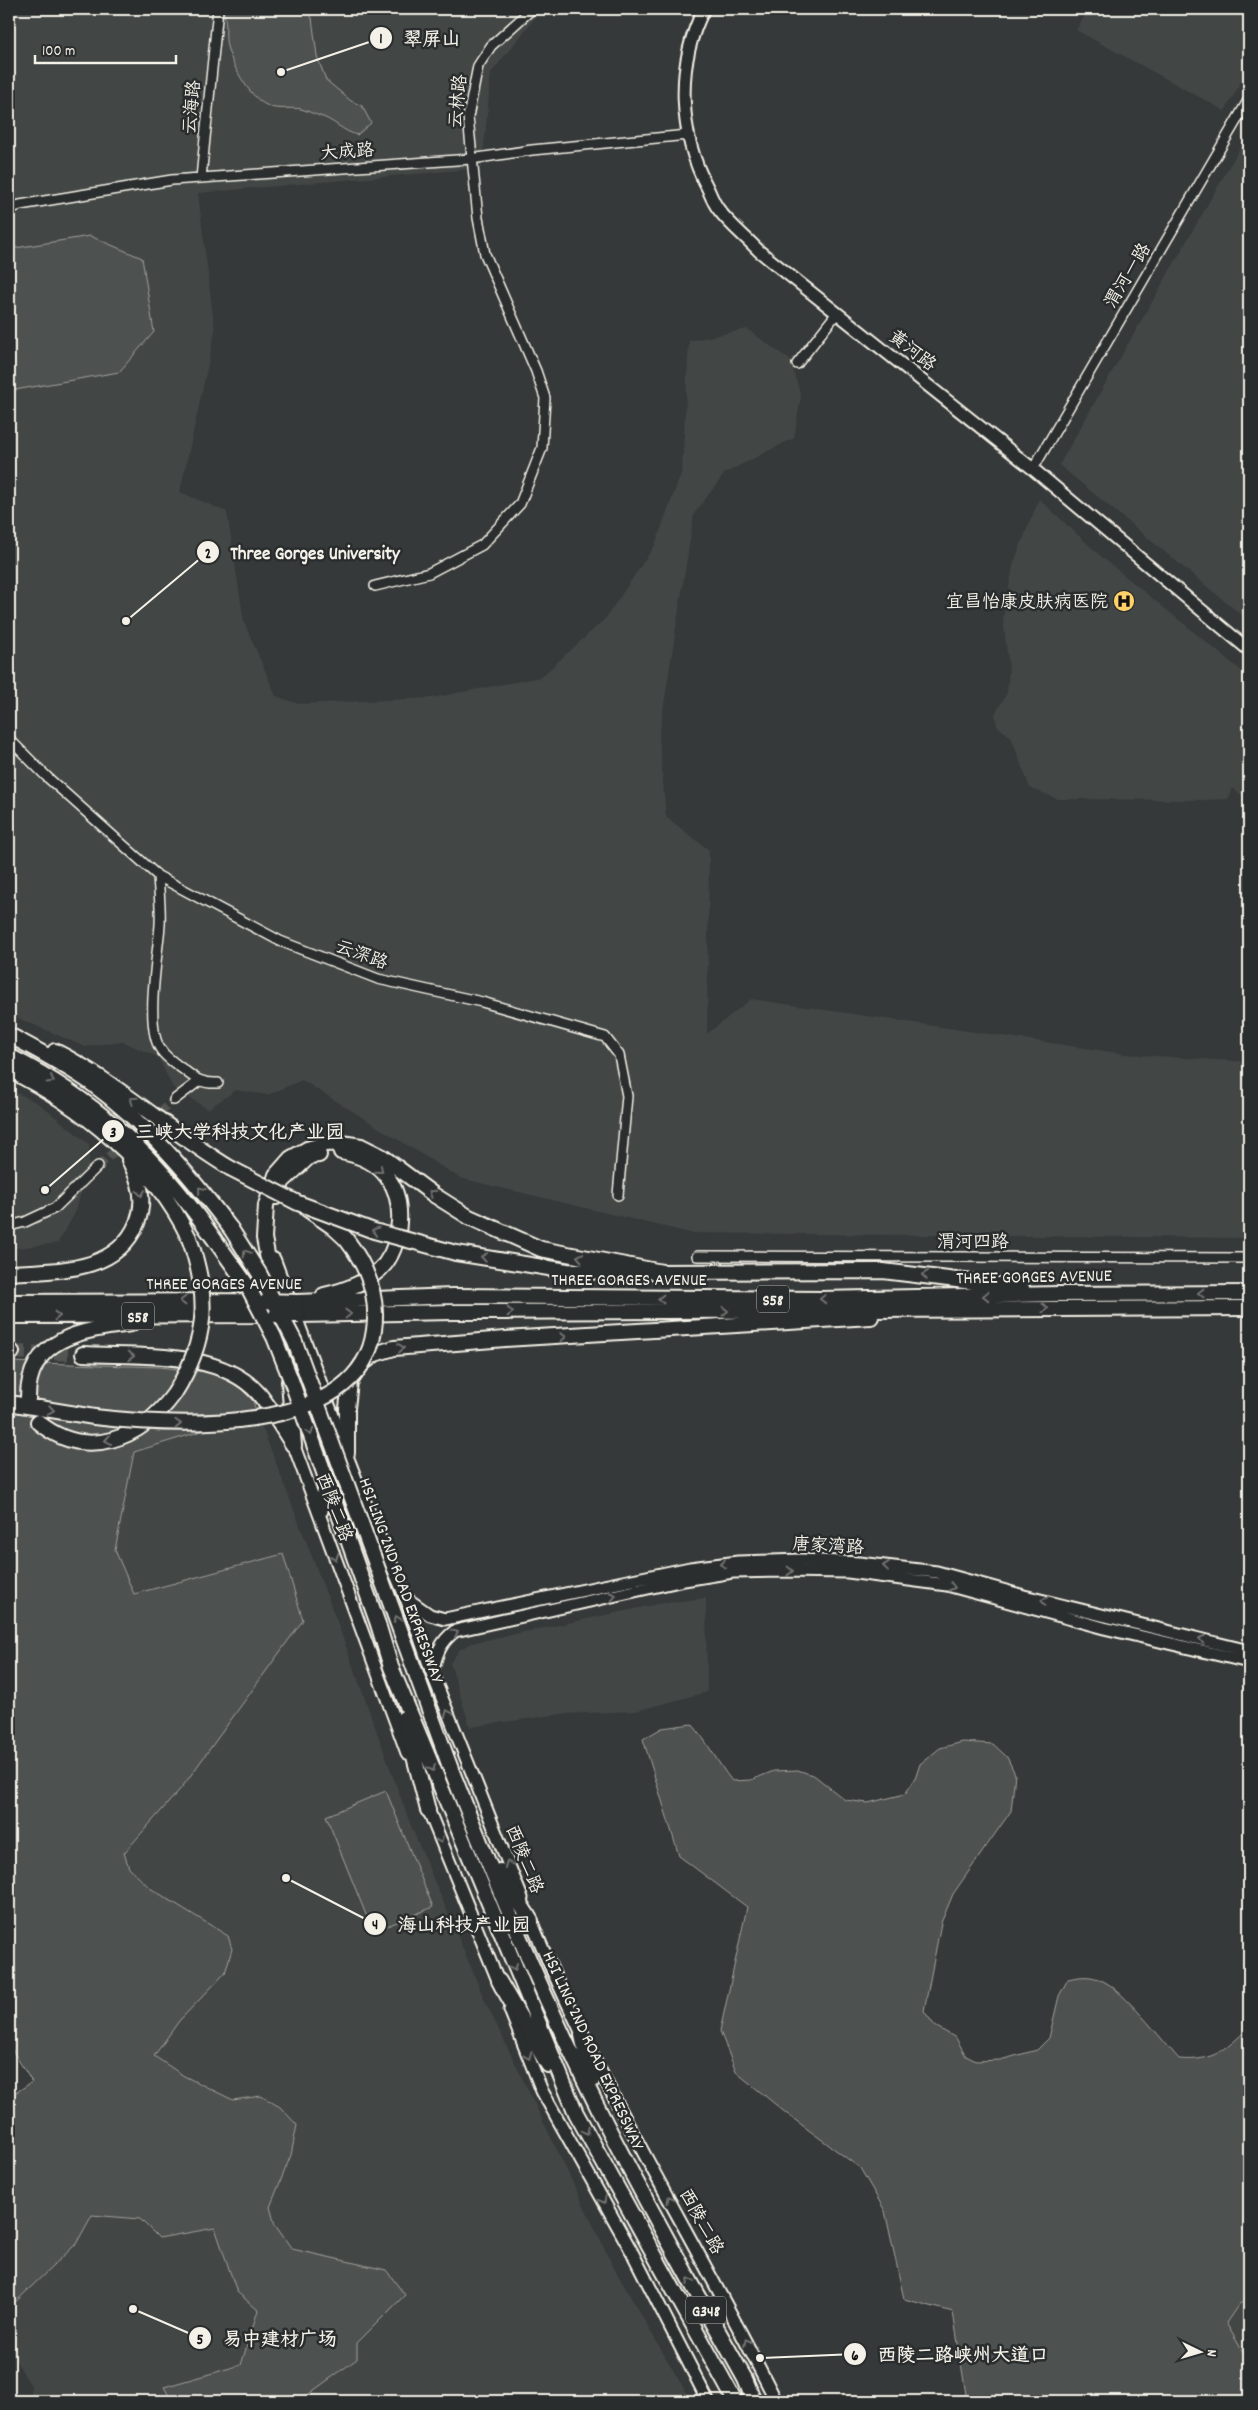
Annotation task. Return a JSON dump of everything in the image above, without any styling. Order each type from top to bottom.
[{"type":"highway","name":"HSI LING 2ND ROAD EXPRESSWAY","points":[[9,1035],[91,1083],[127,1113],[173,1156],[231,1229],[259,1273],[295,1342],[449,1764],[548,2000],[598,2108],[656,2219],[744,2379],[754,2401]]},
{"type":"highway","points":[[28,1046],[53,1050],[82,1065],[135,1101],[200,1150],[230,1168],[298,1203],[374,1231],[456,1253],[568,1271],[883,1271],[1060,1294]]},
{"type":"highway","name":"HSI LING 2ND ROAD EXPRESSWAY","points":[[9,1056],[63,1086],[113,1124],[146,1154],[173,1183],[247,1285],[274,1337],[289,1374],[378,1624],[391,1667],[576,2113],[735,2401]]},
{"type":"highway","points":[[9,1070],[38,1086],[108,1138],[140,1165],[174,1208],[189,1238],[198,1263],[202,1284],[204,1314],[199,1343],[194,1358],[174,1394],[160,1412],[141,1428],[113,1440],[82,1441],[63,1437],[38,1422]]},
{"type":"highway","points":[[9,1273],[56,1270],[98,1262],[118,1250],[127,1241],[141,1212],[142,1194],[138,1178],[127,1158],[108,1138]]},
{"type":"highway","points":[[294,1446],[289,1374],[264,1238],[266,1205],[276,1175],[291,1158],[307,1149],[325,1144],[342,1143],[361,1146],[383,1158],[434,1195],[469,1217],[541,1250],[662,1272]]},
{"type":"highway","points":[[298,1308],[340,1292],[368,1278],[385,1264],[397,1240],[399,1217],[395,1190],[387,1176],[377,1167],[357,1155],[334,1151],[310,1156],[283,1181],[274,1202],[271,1229],[272,1258],[333,1420]]},
{"type":"highway","points":[[9,1403],[94,1417],[170,1424],[203,1423],[265,1415],[308,1404],[332,1394],[360,1369],[372,1342],[376,1320],[370,1280],[357,1252],[346,1239],[333,1227],[298,1203]]},
{"type":"highway","name":"THREE GORGES AVENUE","points":[[298,1308],[453,1296],[821,1299],[1060,1294],[1249,1293]]},
{"type":"highway","name":"THREE GORGES AVENUE","points":[[9,1302],[267,1308],[1249,1308]]},
{"type":"highway","name":"THREE GORGES AVENUE","points":[[9,1316],[224,1316],[267,1308]]},
{"type":"highway","points":[[347,1453],[347,1408],[350,1382],[362,1364],[375,1354],[394,1348],[505,1339],[832,1321],[964,1308]]},
{"type":"highway","points":[[28,1399],[28,1384],[39,1359],[54,1343],[76,1333],[132,1324],[224,1316]]},
{"type":"highway","points":[[83,1354],[176,1358],[219,1366],[240,1377],[259,1394],[294,1446]]},
{"type":"highway","points":[[391,1667],[428,1810]]},
{"type":"highway","points":[[478,1836],[531,1922]]},
{"type":"highway","points":[[499,1981],[576,2113]]},
{"type":"highway","points":[[582,2035],[598,2108]]},
{"type":"main road","name":"黄河路","points":[[704,9],[690,46],[685,76],[684,104],[688,135],[698,169],[718,210],[759,251],[1032,469],[1249,650]]},
{"type":"main road","name":"西陵二路","points":[[333,1420],[406,1598],[432,1673],[531,1922],[582,2035],[737,2322],[776,2401]]},
{"type":"main road","name":"西陵二路","points":[[294,1446],[428,1810],[499,1981],[542,2091],[632,2252],[708,2401]]},
{"type":"main road","points":[[326,1532],[321,1506],[322,1495],[326,1486],[341,1480],[349,1482],[359,1490],[366,1502]]},
{"type":"main road","name":"唐家湾路","points":[[406,1598],[430,1615],[445,1618],[690,1568],[771,1561],[859,1563],[937,1572],[1024,1596],[1249,1650]]},
{"type":"main road","name":"唐家湾路","points":[[432,1673],[438,1650],[446,1637],[455,1631],[684,1580],[733,1572],[783,1571],[876,1574],[947,1585],[1104,1628],[1249,1662]]},
{"type":"street","name":"云海路","points":[[201,178],[218,9]]},
{"type":"street","name":"云林路","points":[[375,586],[429,573],[482,545],[520,504],[542,448],[545,398],[536,371],[485,254],[478,218],[468,117],[478,66],[491,46],[532,9]]},
{"type":"street","name":"渭河一路","points":[[1032,469],[1249,99]]},
{"type":"street","name":"大成路","points":[[9,209],[172,180],[471,158],[597,143],[688,135]]},
{"type":"street","points":[[797,364],[837,313]]},
{"type":"street","name":"云深路","points":[[9,739],[47,777],[158,876],[280,941],[378,979],[482,1002],[605,1037],[619,1055],[627,1096],[618,1195]]},
{"type":"street","points":[[158,876],[160,923],[154,986],[153,1026],[160,1050],[199,1081],[207,1084],[218,1083]]},
{"type":"street","points":[[174,1100],[199,1081]]},
{"type":"street","points":[[9,1226],[25,1222],[55,1208],[98,1166]]},
{"type":"street","name":"渭河四路","points":[[697,1256],[1249,1258]]},
{"type":"shaded area","points":[[9,9],[542,9],[491,73],[482,168],[198,193],[215,332],[180,492],[227,512],[244,622],[276,696],[299,704],[431,698],[541,677],[605,619],[655,545],[682,471],[689,341],[747,329],[790,360],[801,396],[794,438],[725,473],[694,514],[659,736],[666,817],[709,850],[707,1034],[751,999],[1125,1054],[1249,1062],[1249,1238],[690,1233],[460,1178],[302,1080],[267,1095],[236,1090],[208,1109],[173,1088],[158,1057],[121,1041],[85,1047],[9,1014]]},
{"type":"shaded area","points":[[222,9],[306,9],[312,18],[317,56],[326,80],[351,101],[362,106],[371,123],[357,135],[330,120],[304,110],[297,108],[275,108],[264,104],[244,83],[231,57],[227,45],[225,18]]},
{"type":"shaded area","points":[[1089,9],[1249,9],[1249,67],[1225,111],[1076,30]]},
{"type":"shaded area","points":[[1249,132],[1249,621],[1059,465]]},
{"type":"shaded area","points":[[90,236],[142,258],[154,332],[119,372],[9,391],[9,249]]},
{"type":"shaded area","points":[[1039,499],[1103,558],[1249,677],[1249,800],[1232,788],[1228,799],[1202,800],[1058,799],[1030,788],[1011,737],[997,726],[995,714],[1007,693],[1009,669],[1003,619],[1014,562]]},
{"type":"shaded area","points":[[9,1089],[38,1103],[89,1144],[89,1167],[75,1213],[58,1243],[9,1249]]},
{"type":"shaded area","points":[[9,1362],[159,1367],[217,1373],[238,1386],[253,1401],[257,1414],[134,1452],[115,1550],[134,1594],[283,1554],[303,1620],[183,1786],[124,1853],[129,1868],[150,1888],[228,1936],[232,1949],[225,1973],[179,2021],[154,2056],[184,2076],[233,2100],[261,2096],[280,2107],[297,2125],[291,2155],[270,2207],[275,2225],[292,2249],[386,2270],[405,2295],[357,2343],[357,2359],[299,2401],[172,2401],[164,2387],[241,2365],[258,2310],[237,2292],[215,2228],[159,2238],[140,2219],[92,2215],[76,2244],[9,2308],[9,2097],[32,2082],[9,2045]]},
{"type":"shaded area","points":[[257,1414],[336,1619],[411,1826],[486,2003],[614,2268],[691,2401],[299,2401],[357,2359],[320,2256],[292,2249],[275,2225],[270,2207],[291,2155],[297,2125],[280,2107],[261,2096],[233,2100],[184,2076],[154,2056],[179,2021],[228,1936],[150,1888],[129,1868],[124,1853],[183,1786],[283,1554],[133,1594],[115,1550],[134,1452]]},
{"type":"shaded area","points":[[706,1598],[707,1692],[636,1711],[560,1714],[470,1727],[450,1663],[459,1650],[472,1643],[663,1603]]},
{"type":"shaded area","points":[[692,1724],[732,1781],[751,1780],[774,1771],[798,1770],[815,1776],[845,1800],[868,1803],[905,1794],[915,1779],[920,1764],[940,1748],[963,1742],[993,1744],[1007,1757],[1015,1774],[1011,1811],[953,1894],[941,1923],[924,2011],[935,2026],[956,2038],[966,2056],[976,2061],[1000,2060],[1037,2050],[1049,2038],[1059,1996],[1068,1979],[1082,1977],[1099,1979],[1121,1994],[1179,2059],[1201,2058],[1218,2053],[1249,2027],[1249,2299],[1239,2304],[1226,2323],[1249,2362],[1249,2401],[967,2401],[953,2312],[904,2299],[885,2211],[860,2168],[787,2114],[736,2072],[720,2031],[747,1907],[679,1856],[643,1739],[662,1728]]},
{"type":"shaded area","points":[[386,1791],[433,1907],[373,1932],[326,1816]]},
{"type":"shaded area","points":[[92,2215],[140,2219],[159,2238],[215,2228],[237,2292],[258,2310],[241,2365],[165,2387],[172,2401],[31,2401],[31,2386],[9,2349],[9,2308],[76,2244]]},
{"type":"shaded area","points":[[1249,2299],[1249,2362],[1226,2323],[1239,2304]]},
{"type":"tunnel","points":[[98,1166],[174,1100]]},
{"type":"tunnel","points":[[12,1352],[83,1354]]},
{"type":"place","name":"翠屏山","points":[[281,72]]},
{"type":"place","name":"宜昌怡康皮肤病医院","points":[[1124,601]]},
{"type":"place","name":"Three Gorges University","points":[[126,621]]},
{"type":"place","name":"三峡大学科技文化产业园","points":[[45,1190]]},
{"type":"place","name":"海山科技产业园","points":[[286,1878]]},
{"type":"place","name":"易中建材广场","points":[[133,2309]]},
{"type":"place","name":"西陵二路峡州大道口","points":[[760,2358]]}]
